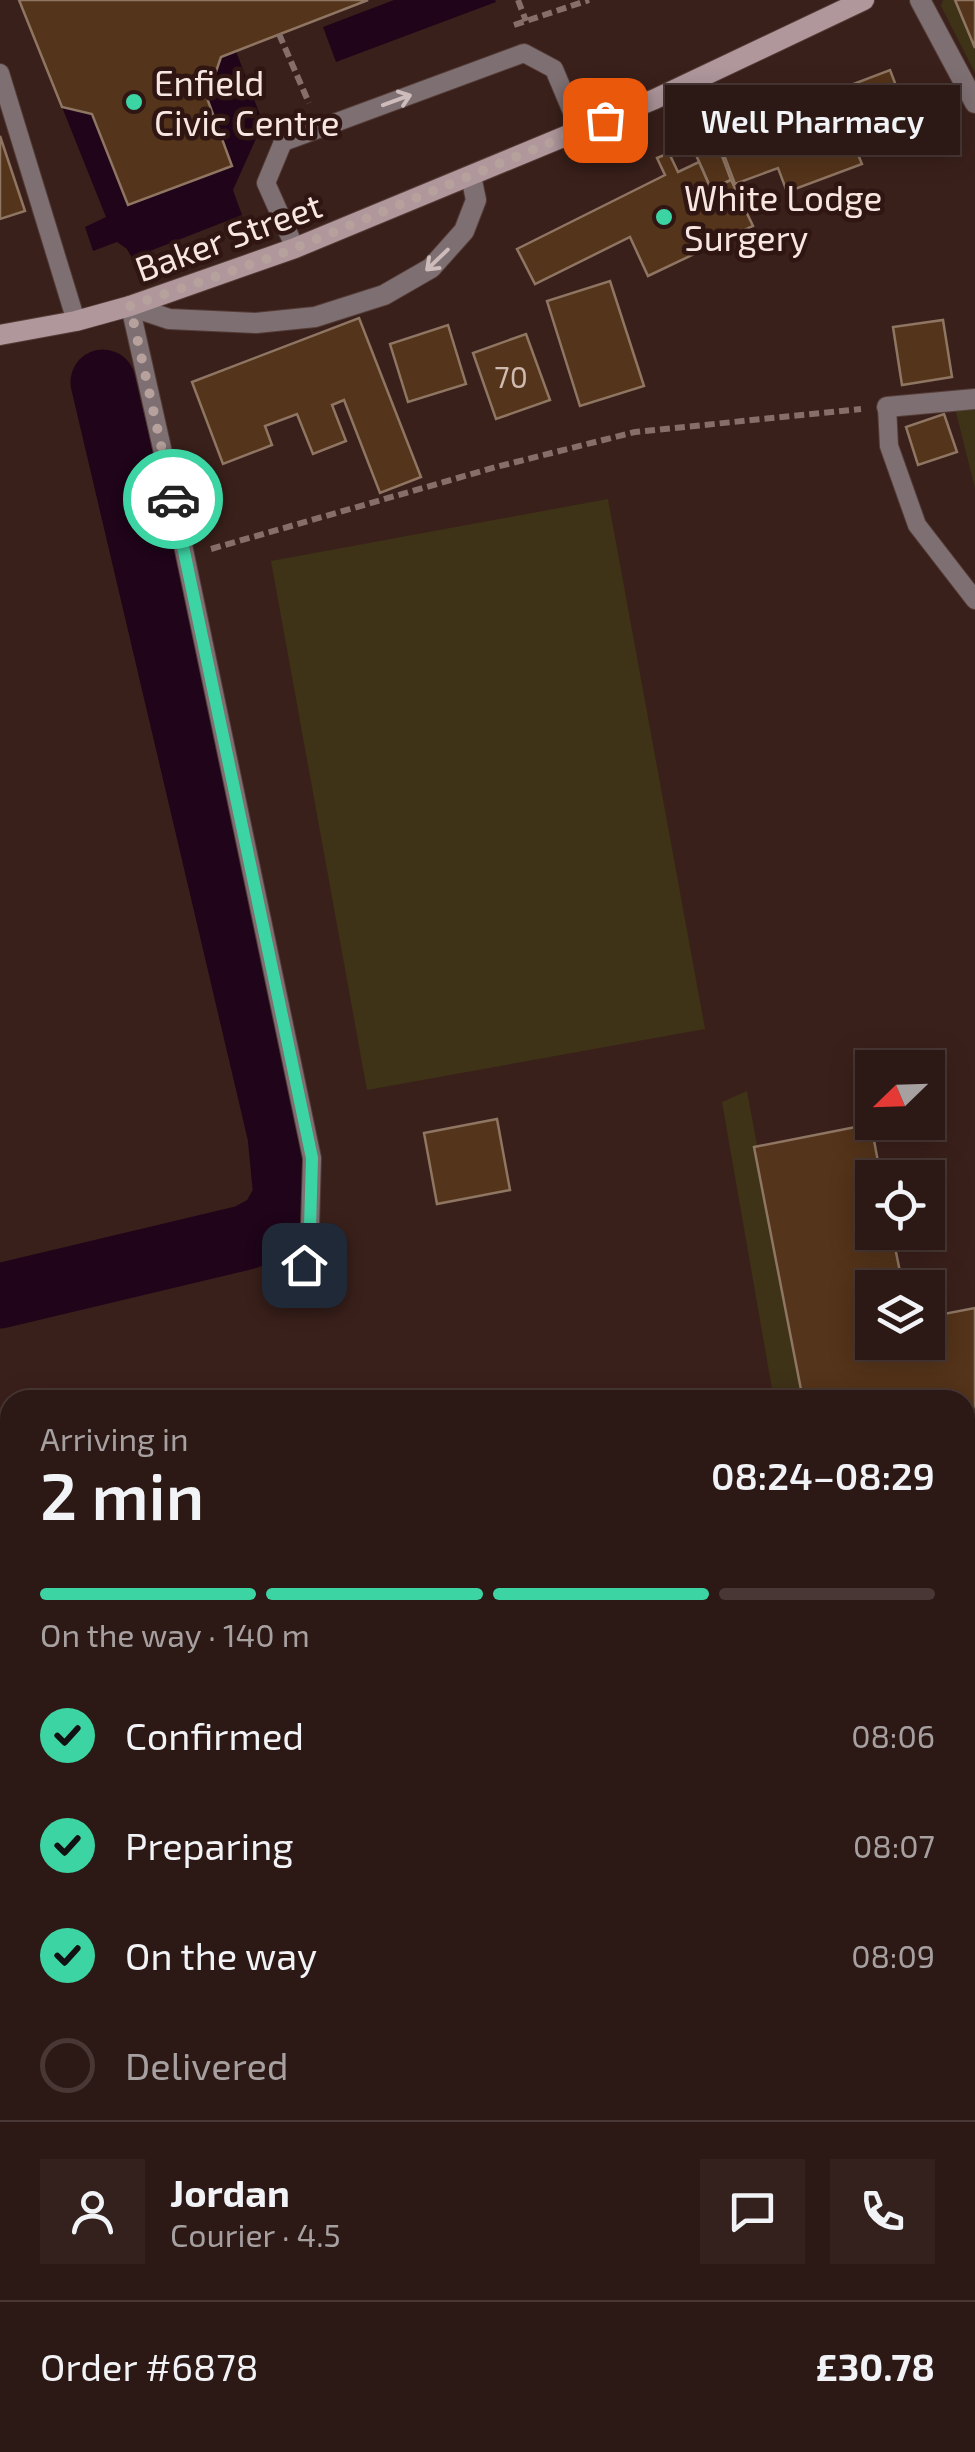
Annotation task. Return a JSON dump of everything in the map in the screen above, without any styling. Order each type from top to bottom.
[{"type":"street","points":[[920,0],[975,103]]},
{"type":"street","name":"Baker Street","points":[[0,335],[76,322],[295,248],[655,99],[856,2]]},
{"type":"street","points":[[130,306],[168,319],[256,323],[315,317],[384,295],[431,268],[464,232],[476,200],[472,176]]},
{"type":"street","points":[[887,407],[975,398]]},
{"type":"lane","points":[[295,248],[266,183],[283,142],[524,53],[554,69],[580,131]]},
{"type":"lane","points":[[0,73],[76,322]]},
{"type":"lane","points":[[130,306],[312,1158],[310,1227],[304,1265]]},
{"type":"lane","points":[[887,407],[889,446],[917,524],[975,600]]},
{"type":"path","points":[[518,0],[526,21]]},
{"type":"path","points":[[279,34],[308,103]]},
{"type":"path","points":[[184,555],[635,432],[887,407]]},
{"type":"shaded area","points":[[394,0],[496,2],[336,62],[323,27]]},
{"type":"shaded area","points":[[943,0],[975,0],[975,73],[941,6]]},
{"type":"shaded area","points":[[236,51],[263,123],[233,190],[242,215],[132,258],[117,242],[93,251],[85,227],[106,217],[62,107],[92,115],[128,206],[231,166],[207,98],[221,57]]},
{"type":"shaded area","points":[[975,406],[975,488],[955,408]]},
{"type":"shaded area","points":[[608,499],[705,1029],[367,1090],[271,561]]},
{"type":"shaded area","points":[[747,1091],[802,1390],[772,1390],[722,1102]]},
{"type":"building","name":"Enfield Civic Centre","points":[[19,0],[368,0],[221,57],[207,98],[232,166],[128,205],[92,114],[62,107]]},
{"type":"building","points":[[955,0],[975,0],[975,48]]},
{"type":"building","points":[[890,70],[908,117],[851,138],[862,164],[787,192],[778,168],[735,184],[718,139],[777,117],[781,126],[840,104],[835,91]]},
{"type":"building","points":[[709,121],[731,180],[711,189],[686,132]]},
{"type":"building","points":[[0,136],[25,211],[0,219]]},
{"type":"building","name":"White Lodge Surgery","points":[[669,153],[678,172],[699,162],[711,189],[731,180],[753,226],[648,276],[630,237],[535,284],[517,249],[665,175],[657,158]]},
{"type":"building","points":[[610,281],[644,386],[580,406],[547,301]]},
{"type":"building","points":[[359,318],[421,477],[380,493],[344,400],[332,405],[346,441],[313,454],[297,414],[265,426],[272,445],[223,464],[192,382]]},
{"type":"building","points":[[943,320],[952,377],[902,385],[893,327]]},
{"type":"building","points":[[448,325],[466,384],[408,402],[390,344]]},
{"type":"building","points":[[526,334],[550,400],[496,419],[473,353]]},
{"type":"building","points":[[944,414],[957,452],[918,465],[906,427]]},
{"type":"building","points":[[497,1119],[510,1190],[437,1204],[424,1133]]},
{"type":"building","points":[[855,1127],[855,1140],[874,1140],[878,1160],[855,1160],[855,1250],[896,1250],[900,1270],[855,1270],[855,1360],[945,1360],[945,1314],[975,1308],[975,1390],[801,1390],[754,1147]]},
{"type":"waterway","points":[[0,1296],[247,1237],[271,1224],[286,1197],[280,1135],[103,382]]},
{"type":"way so far","points":[[173,499],[130,306],[278,255],[605,120]]},
{"type":"place","name":"Enfield Civic Centre","points":[[134,102]]},
{"type":"place","name":"Well Pharmacy","points":[[605,120]]},
{"type":"place","name":"White Lodge Surgery","points":[[664,217]]},
{"type":"route","points":[[173,499],[312,1158],[310,1227],[304,1265]]}]
